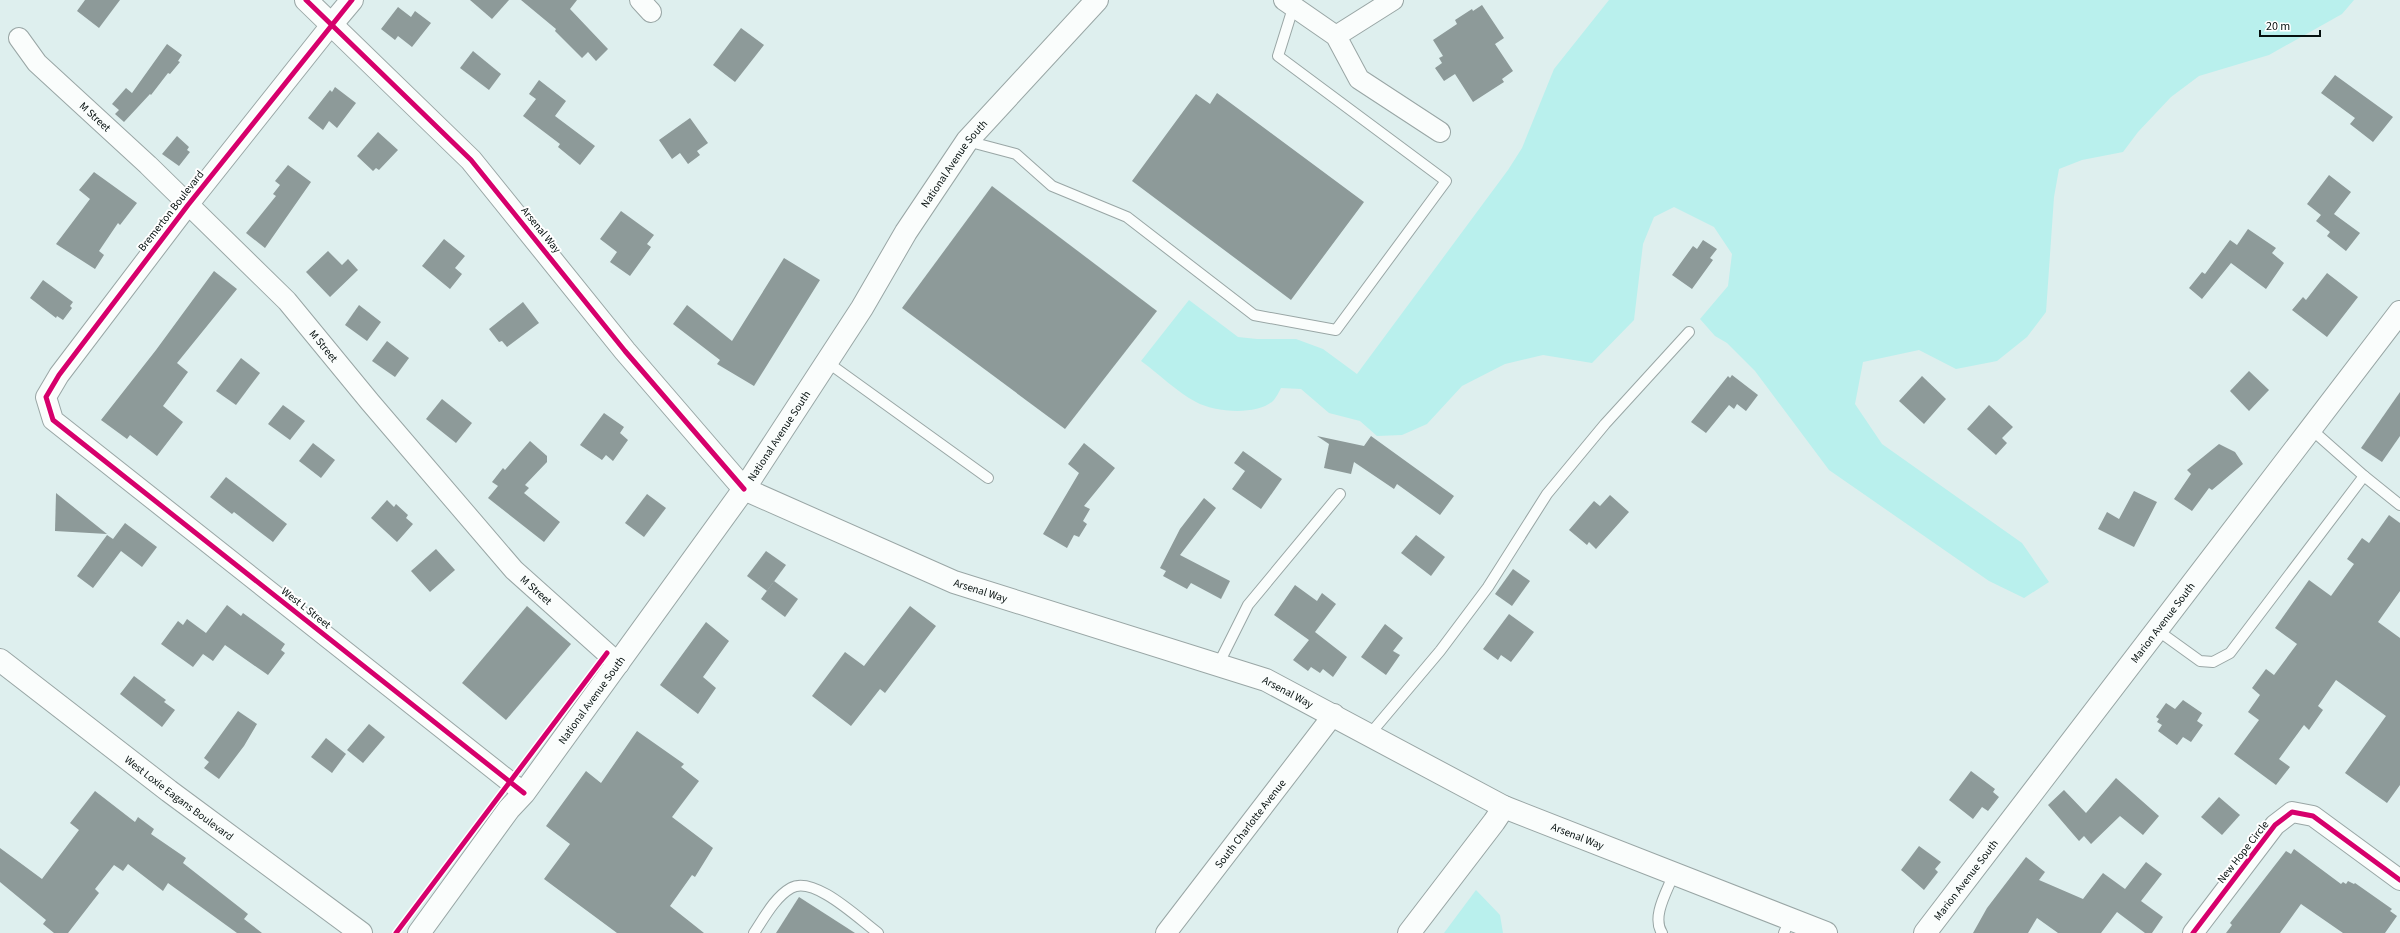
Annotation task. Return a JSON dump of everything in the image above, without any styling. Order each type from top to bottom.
[{"type":"main road","name":"Arsenal Way","points":[[306,0],[471,160],[625,350],[744,489],[954,582],[1266,680],[1334,714],[1504,807],[1674,873],[1787,926],[1826,933]]},
{"type":"main road","name":"Bremerton Boulevard","points":[[331,25],[352,0]]},
{"type":"main road","name":"National Avenue South","points":[[419,933],[509,809],[524,793],[619,664],[744,489],[862,308],[906,232],[967,141],[1097,0]]},
{"type":"main road","name":"Marion Avenue South","points":[[1925,933],[2400,312]]},
{"type":"main road","name":"West Loxie Eagans Boulevard","points":[[0,660],[169,791],[361,933]]},
{"type":"main road","points":[[1409,933],[1504,807]]},
{"type":"street","points":[[1336,36],[1393,0]]},
{"type":"street","points":[[1288,4],[1336,36],[1359,79],[1440,132]]},
{"type":"street","name":"Bremerton Boulevard","points":[[76,438],[53,420],[46,397],[59,375],[188,205],[331,25]]},
{"type":"street","name":"M Street","points":[[19,38],[37,63],[188,205],[287,301],[370,402],[514,570],[619,664]]},
{"type":"street","name":"West L Street","points":[[76,438],[524,793]]},
{"type":"street","name":"South Charlotte Avenue","points":[[1166,933],[1334,714]]},
{"type":"street","name":"New Hope Circle","points":[[2193,933],[2276,825],[2292,812],[2312,816],[2400,880]]},
{"type":"lane","points":[[967,141],[1016,154],[1052,186],[1127,217],[1254,315],[1336,330],[1446,181],[1278,56],[1288,4]]},
{"type":"lane","points":[[1370,734],[1440,651],[1483,594],[1547,494],[1605,424],[1688,332]]},
{"type":"lane","points":[[827,362],[988,478]]},
{"type":"lane","points":[[2311,429],[2364,476],[2400,505]]},
{"type":"lane","points":[[2157,630],[2200,661],[2213,662],[2230,653],[2364,476]]},
{"type":"lane","points":[[1218,665],[1248,605],[1340,494]]},
{"type":"lane","points":[[1662,933],[1658,927],[1659,913],[1674,873]]},
{"type":"lane","points":[[754,933],[781,896],[792,887],[804,884],[818,888],[878,933]]},
{"type":"shaded area","points":[[1609,0],[2354,0],[2342,14],[2269,55],[2199,76],[2171,97],[2138,132],[2123,152],[2082,160],[2059,169],[2054,197],[2046,312],[2027,337],[1997,361],[1956,369],[1919,350],[1863,362],[1855,404],[1882,444],[2022,543],[2049,582],[2024,598],[1989,581],[1829,470],[1755,371],[1727,343],[1715,336],[1700,319],[1728,286],[1732,254],[1714,227],[1674,207],[1654,217],[1643,244],[1634,320],[1592,363],[1543,355],[1505,364],[1462,386],[1427,424],[1402,435],[1377,436],[1360,421],[1329,413],[1301,389],[1281,388],[1273,401],[1266,406],[1256,409],[1235,411],[1213,408],[1189,398],[1141,361],[1189,300],[1238,337],[1257,339],[1296,339],[1323,349],[1357,374],[1508,170],[1522,148],[1554,69]]},
{"type":"shaded area","points":[[1476,890],[1500,915],[1503,933],[1444,933]]},
{"type":"building","points":[[85,0],[120,0],[99,28],[77,11]]},
{"type":"building","points":[[470,0],[509,0],[492,19]]},
{"type":"building","points":[[521,0],[577,0],[570,9],[608,49],[596,61],[588,52],[582,58],[555,31],[556,29]]},
{"type":"building","points":[[1482,5],[1504,38],[1495,44],[1513,71],[1502,79],[1504,82],[1473,102],[1455,74],[1444,81],[1435,68],[1442,63],[1439,58],[1443,56],[1433,40],[1457,24],[1455,20],[1472,9],[1473,11]]},
{"type":"building","points":[[398,7],[411,17],[415,11],[431,23],[412,47],[398,36],[395,40],[381,29]]},
{"type":"building","points":[[741,28],[764,45],[735,82],[713,65]]},
{"type":"building","points":[[167,44],[182,55],[178,61],[180,62],[170,74],[168,73],[151,95],[150,94],[124,122],[115,114],[119,110],[112,104],[126,88],[132,93]]},
{"type":"building","points":[[473,51],[501,74],[489,90],[460,68]]},
{"type":"building","points":[[2335,75],[2393,117],[2373,142],[2350,124],[2355,118],[2321,93]]},
{"type":"building","points":[[539,80],[566,101],[555,116],[595,146],[580,165],[558,147],[560,144],[523,116],[536,99],[529,94]]},
{"type":"building","points":[[335,87],[356,103],[337,128],[329,121],[323,130],[308,118],[330,90],[332,92]]},
{"type":"building","points":[[1217,93],[1364,202],[1291,300],[1132,181],[1196,94],[1210,104]]},
{"type":"building","points":[[690,118],[708,143],[697,151],[700,155],[688,164],[680,153],[672,159],[659,140]]},
{"type":"building","points":[[378,132],[398,150],[379,170],[376,168],[373,171],[357,156]]},
{"type":"building","points":[[177,136],[189,147],[187,150],[190,152],[179,166],[162,154]]},
{"type":"building","points":[[288,165],[311,182],[265,248],[246,233],[276,196],[273,194],[280,185],[275,181]]},
{"type":"building","points":[[94,172],[137,203],[120,225],[118,223],[99,251],[104,255],[95,269],[56,244],[90,199],[79,190]]},
{"type":"building","points":[[2329,175],[2351,192],[2334,214],[2360,233],[2346,251],[2327,236],[2330,232],[2316,221],[2321,215],[2307,204]]},
{"type":"building","points":[[992,186],[1157,311],[1065,429],[902,308]]},
{"type":"building","points":[[621,211],[654,235],[647,244],[651,247],[630,276],[610,262],[617,252],[600,239]]},
{"type":"building","points":[[2248,229],[2276,248],[2272,253],[2284,263],[2266,289],[2231,263],[2202,299],[2189,288],[2202,272],[2205,274],[2230,240],[2237,245]]},
{"type":"building","points":[[444,239],[465,256],[455,268],[462,274],[450,289],[422,266]]},
{"type":"building","points":[[1703,240],[1717,249],[1710,258],[1713,260],[1692,289],[1672,275],[1693,246],[1697,249]]},
{"type":"building","points":[[328,251],[342,265],[348,259],[358,270],[330,297],[306,272]]},
{"type":"building","points":[[784,258],[820,280],[754,386],[717,364],[720,360],[673,324],[687,305],[732,341]]},
{"type":"building","points":[[214,271],[237,289],[177,363],[188,372],[163,406],[183,422],[157,456],[130,435],[127,439],[101,420],[156,350]]},
{"type":"building","points":[[2327,273],[2358,297],[2327,337],[2292,310],[2303,297],[2306,300]]},
{"type":"building","points":[[43,280],[73,302],[70,306],[72,308],[63,320],[57,316],[56,318],[30,298]]},
{"type":"building","points":[[523,302],[539,323],[507,347],[502,341],[499,342],[489,329]]},
{"type":"building","points":[[359,305],[381,322],[367,341],[345,325]]},
{"type":"building","points":[[387,341],[409,358],[395,377],[372,361]]},
{"type":"building","points":[[241,358],[260,373],[236,405],[216,391]]},
{"type":"building","points":[[2249,371],[2269,390],[2249,411],[2230,391]]},
{"type":"building","points":[[1732,375],[1758,395],[1746,411],[1737,404],[1734,409],[1729,405],[1706,433],[1691,422],[1728,376],[1730,378]]},
{"type":"building","points":[[1922,376],[1946,399],[1924,424],[1899,401]]},
{"type":"building","points":[[2400,392],[2400,436],[2382,462],[2361,448]]},
{"type":"building","points":[[442,399],[472,423],[456,443],[426,419]]},
{"type":"building","points":[[283,405],[305,421],[290,440],[268,424]]},
{"type":"building","points":[[1989,405],[2013,427],[2002,438],[2007,443],[1996,455],[1967,429]]},
{"type":"building","points":[[604,413],[624,427],[620,433],[628,440],[613,461],[606,455],[602,460],[580,445]]},
{"type":"building","points":[[1317,436],[1364,446],[1371,436],[1454,496],[1440,515],[1397,484],[1394,489],[1354,462],[1351,474],[1324,468],[1329,444]]},
{"type":"building","points":[[530,441],[547,456],[547,462],[525,485],[529,488],[524,493],[560,522],[544,542],[488,498],[498,486],[492,482],[503,468],[505,470]]},
{"type":"building","points":[[313,443],[335,460],[321,478],[299,461]]},
{"type":"building","points":[[1084,443],[1115,468],[1084,506],[1090,509],[1083,521],[1087,524],[1079,537],[1074,535],[1067,548],[1043,534],[1079,473],[1068,464]]},
{"type":"building","points":[[2219,444],[2235,452],[2243,464],[2212,490],[2209,488],[2192,511],[2174,499],[2191,474],[2187,470]]},
{"type":"building","points":[[1243,451],[1282,479],[1261,509],[1232,489],[1245,471],[1234,463]]},
{"type":"building","points":[[226,477],[287,524],[273,542],[234,512],[232,514],[210,497]]},
{"type":"building","points":[[2134,491],[2157,502],[2134,547],[2098,529],[2107,512],[2119,519]]},
{"type":"building","points":[[56,493],[107,534],[55,531]]},
{"type":"building","points":[[647,494],[666,508],[644,537],[625,523]]},
{"type":"building","points":[[1610,495],[1629,512],[1596,549],[1589,542],[1587,545],[1569,530],[1594,501],[1600,506]]},
{"type":"building","points":[[1204,498],[1216,508],[1180,555],[1230,581],[1221,599],[1191,583],[1187,589],[1163,576],[1166,571],[1160,568],[1180,529]]},
{"type":"building","points":[[387,500],[394,507],[396,504],[408,515],[406,518],[413,524],[397,542],[371,518]]},
{"type":"building","points":[[2389,515],[2400,523],[2400,591],[2378,622],[2400,638],[2400,785],[2387,803],[2345,773],[2386,716],[2336,680],[2318,706],[2323,710],[2309,730],[2304,725],[2279,759],[2290,767],[2276,785],[2234,754],[2259,720],[2248,712],[2260,695],[2252,688],[2266,669],[2274,675],[2297,644],[2275,628],[2309,580],[2331,596],[2354,564],[2347,559],[2362,538],[2369,543]]},
{"type":"building","points":[[125,523],[157,547],[142,567],[121,551],[93,588],[77,576],[107,535],[113,539]]},
{"type":"building","points":[[1416,535],[1445,557],[1431,576],[1401,553]]},
{"type":"building","points":[[436,549],[455,570],[430,592],[411,571]]},
{"type":"building","points":[[766,551],[786,565],[767,591],[747,576]]},
{"type":"building","points":[[1513,569],[1530,581],[1512,606],[1495,594]]},
{"type":"building","points":[[774,581],[798,599],[785,617],[761,599]]},
{"type":"building","points":[[1295,585],[1317,601],[1322,593],[1336,604],[1315,632],[1347,657],[1333,677],[1323,669],[1320,673],[1311,667],[1308,671],[1293,660],[1309,640],[1274,615]]},
{"type":"building","points":[[227,605],[241,616],[243,613],[285,644],[281,650],[285,653],[268,675],[225,645],[213,661],[203,654],[193,667],[161,644],[178,621],[183,625],[187,619],[206,633]]},
{"type":"building","points":[[527,606],[571,644],[506,720],[462,683]]},
{"type":"building","points":[[910,606],[936,626],[885,693],[880,689],[851,726],[812,696],[845,652],[864,666]]},
{"type":"building","points":[[1509,614],[1534,632],[1511,662],[1501,655],[1498,660],[1483,649]]},
{"type":"building","points":[[706,622],[729,641],[703,677],[716,688],[698,714],[660,685]]},
{"type":"building","points":[[1385,624],[1403,638],[1393,651],[1400,655],[1386,675],[1361,657]]},
{"type":"building","points":[[134,676],[166,700],[164,702],[175,710],[162,727],[120,694]]},
{"type":"building","points":[[2183,700],[2202,713],[2197,721],[2203,725],[2191,742],[2183,737],[2177,745],[2158,731],[2162,725],[2157,722],[2159,719],[2156,717],[2166,703],[2175,709]]},
{"type":"building","points":[[238,711],[257,724],[244,746],[219,779],[204,768],[209,762],[204,758]]},
{"type":"building","points":[[369,724],[385,737],[363,763],[347,750]]},
{"type":"building","points":[[637,731],[684,764],[681,767],[699,781],[672,817],[713,848],[695,877],[692,875],[670,906],[704,933],[617,933],[544,879],[570,844],[546,826],[586,771],[601,783]]},
{"type":"building","points":[[326,738],[346,754],[332,773],[311,757]]},
{"type":"building","points":[[1971,771],[1995,789],[1993,792],[1999,797],[1988,811],[1982,807],[1973,819],[1949,800]]},
{"type":"building","points":[[2116,778],[2159,816],[2143,835],[2120,816],[2091,844],[2084,836],[2079,841],[2048,805],[2064,790],[2086,813]]},
{"type":"building","points":[[95,791],[135,822],[138,817],[154,829],[151,834],[186,858],[183,863],[248,914],[244,919],[262,933],[237,933],[168,883],[163,891],[128,864],[123,871],[114,865],[95,889],[99,893],[68,933],[54,933],[43,924],[46,920],[0,882],[0,848],[42,879],[79,830],[70,823]]},
{"type":"building","points":[[2219,797],[2240,815],[2222,835],[2201,817]]},
{"type":"building","points":[[1919,846],[1941,862],[1935,869],[1938,872],[1924,890],[1901,870]]},
{"type":"building","points":[[2294,849],[2341,884],[2343,882],[2346,884],[2348,881],[2354,884],[2355,883],[2392,909],[2390,911],[2397,916],[2385,933],[2343,933],[2301,904],[2280,933],[2226,933],[2232,925],[2230,923],[2286,851],[2291,854]]},
{"type":"building","points":[[2026,857],[2045,872],[2039,880],[2083,899],[2103,873],[2125,889],[2146,862],[2162,874],[2141,901],[2163,917],[2152,933],[2145,933],[2117,912],[2101,933],[2058,933],[2037,918],[2028,933],[1973,933],[1987,908]]},
{"type":"building","points":[[799,897],[855,933],[776,933]]},
{"type":"cycle path","points":[[306,0],[471,160],[625,351],[744,489]]},
{"type":"cycle path","points":[[352,0],[188,205],[59,375],[46,397],[53,420],[524,793]]},
{"type":"cycle path","points":[[396,933],[607,653]]},
{"type":"cycle path","points":[[2193,933],[2275,825],[2292,812],[2313,816],[2400,880]]}]
